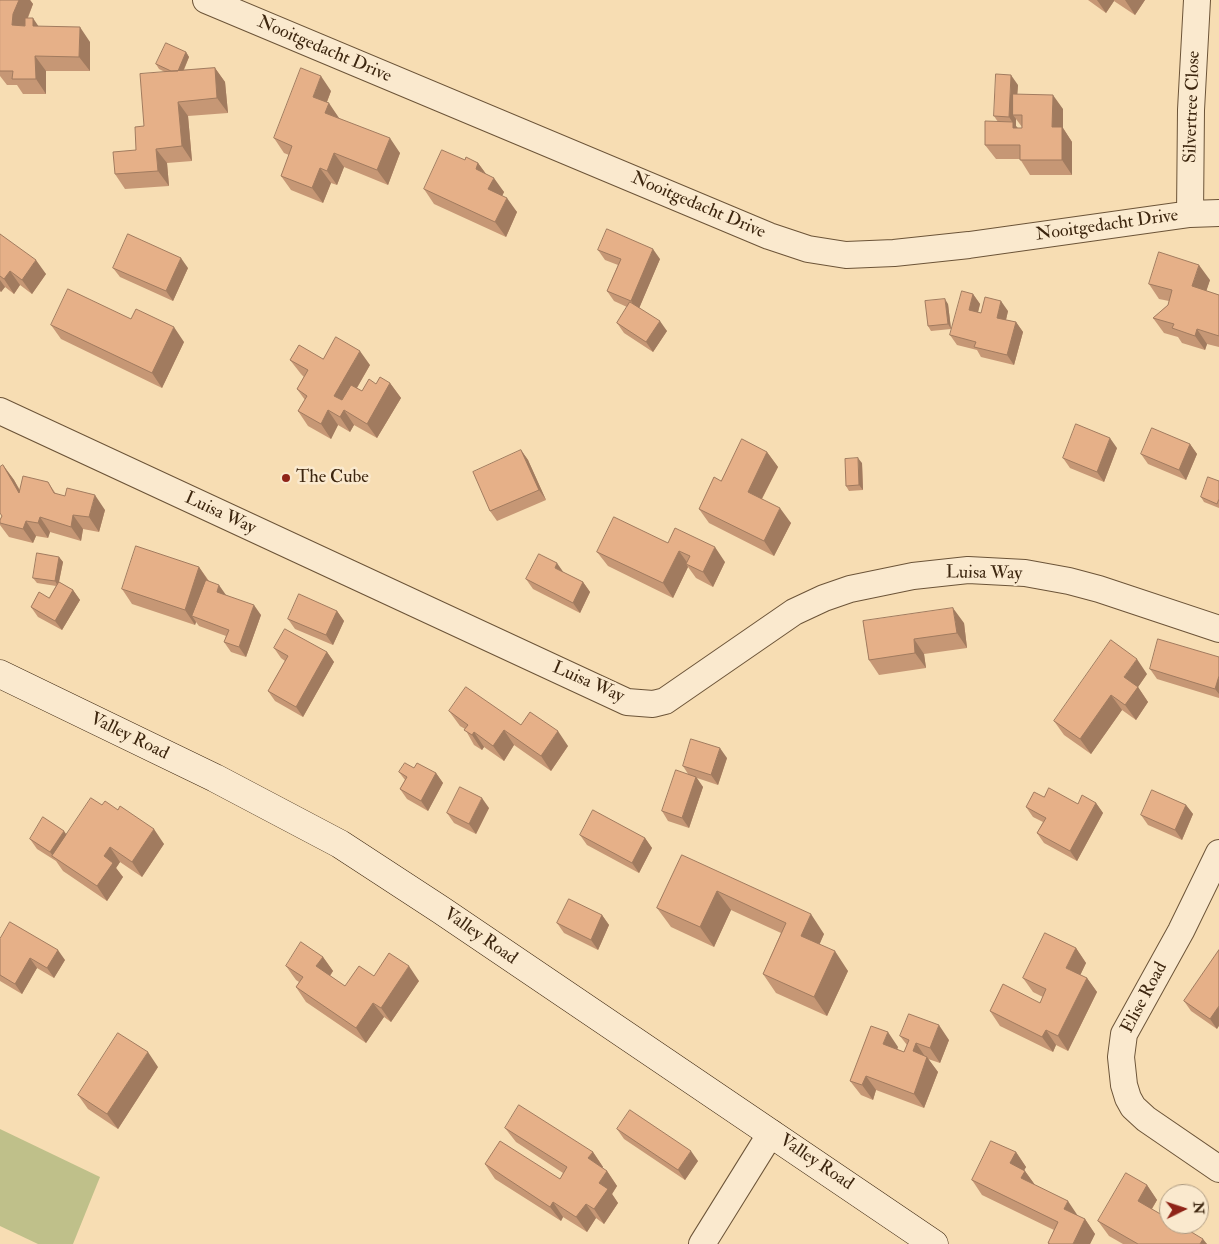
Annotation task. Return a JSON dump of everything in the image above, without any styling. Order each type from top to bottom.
[{"type":"street","name":"Nooitgedacht Drive","points":[[206,0],[769,236],[808,248],[846,255],[894,253],[969,245],[1190,214],[1219,212]]},
{"type":"street","name":"Silvertree Close","points":[[1190,214],[1191,110],[1197,0]]},
{"type":"street","name":"Luisa Way","points":[[0,411],[627,702],[653,704],[665,701],[794,612],[824,598],[850,589],[913,576],[968,570],[1025,573],[1069,580],[1099,588],[1219,629]]},
{"type":"street","name":"Valley Road","points":[[0,674],[215,778],[340,844],[441,910],[934,1244]]},
{"type":"street","name":"Elise Road","points":[[1219,853],[1181,932],[1124,1034],[1121,1057],[1124,1085],[1133,1108],[1219,1169]]},
{"type":"street","points":[[702,1244],[771,1133]]},
{"type":"green space","points":[[0,1129],[100,1177],[73,1244],[38,1244],[0,1226]]},
{"type":"building","points":[[0,0],[19,0],[13,14],[12,25],[25,26],[25,18],[33,18],[33,26],[80,27],[79,57],[35,56],[36,79],[12,79],[13,71],[0,71]]},
{"type":"building","points":[[166,43],[186,52],[178,71],[171,71],[156,64]]},
{"type":"building","points":[[215,68],[217,98],[178,102],[182,146],[156,149],[158,171],[115,174],[113,152],[136,150],[135,127],[144,126],[140,74]]},
{"type":"building","points":[[301,68],[321,76],[313,97],[329,103],[325,113],[390,138],[377,170],[334,153],[327,171],[320,168],[312,188],[281,176],[292,146],[274,138]]},
{"type":"building","points":[[996,74],[1011,75],[1009,117],[994,116]]},
{"type":"building","points":[[1013,94],[1053,95],[1052,127],[1062,127],[1062,160],[1020,160],[1020,145],[985,145],[985,121],[1013,122],[1013,128],[1022,128],[1022,115],[1013,115]]},
{"type":"building","points":[[442,150],[465,160],[466,157],[478,163],[476,169],[494,178],[488,189],[507,198],[495,222],[424,189]]},
{"type":"building","points":[[607,229],[653,249],[631,301],[607,291],[621,259],[598,250]]},
{"type":"building","points":[[0,234],[36,260],[22,280],[10,271],[4,279],[0,276]]},
{"type":"building","points":[[128,234],[181,258],[166,291],[113,268]]},
{"type":"building","points":[[1159,252],[1199,265],[1192,286],[1219,295],[1219,336],[1197,329],[1195,336],[1172,328],[1174,324],[1153,318],[1168,305],[1172,290],[1149,284]]},
{"type":"building","points":[[68,289],[131,319],[136,309],[174,327],[152,373],[51,325]]},
{"type":"building","points":[[962,291],[973,294],[969,310],[981,313],[985,297],[1001,301],[997,318],[1016,322],[1007,355],[974,347],[976,342],[950,335]]},
{"type":"building","points":[[945,299],[948,324],[928,326],[925,301]]},
{"type":"building","points":[[630,302],[660,321],[646,342],[617,323]]},
{"type":"building","points":[[336,337],[360,351],[334,396],[342,400],[351,385],[362,391],[369,379],[376,384],[380,377],[390,383],[367,424],[344,410],[340,417],[328,410],[321,424],[298,411],[307,396],[297,389],[308,370],[290,360],[299,345],[323,359]]},
{"type":"building","points":[[1076,424],[1110,438],[1097,472],[1063,458]]},
{"type":"building","points":[[1152,428],[1190,444],[1179,470],[1141,454]]},
{"type":"building","points":[[742,439],[767,452],[748,492],[780,508],[764,541],[699,509],[714,477],[721,481]]},
{"type":"building","points":[[521,450],[539,490],[490,511],[473,472]]},
{"type":"building","points":[[858,458],[859,485],[846,486],[845,459]]},
{"type":"building","points":[[3,465],[19,493],[23,476],[48,482],[54,493],[65,496],[67,488],[95,495],[89,517],[73,515],[71,527],[40,517],[38,523],[26,521],[23,529],[0,523],[2,516],[0,513],[0,467]]},
{"type":"building","points":[[1208,477],[1219,481],[1219,499],[1217,504],[1201,497]]},
{"type":"building","points":[[614,517],[668,543],[675,528],[715,547],[703,572],[686,564],[690,556],[679,551],[663,583],[597,552]]},
{"type":"building","points":[[136,546],[199,567],[185,610],[122,589]]},
{"type":"building","points":[[37,553],[59,557],[55,581],[33,578]]},
{"type":"building","points":[[539,554],[557,563],[555,568],[583,582],[573,603],[526,579]]},
{"type":"building","points":[[206,580],[219,585],[217,592],[254,605],[239,647],[224,642],[229,630],[192,616]]},
{"type":"building","points":[[59,582],[73,590],[55,621],[31,607],[39,592],[49,598]]},
{"type":"building","points":[[299,594],[337,611],[326,635],[288,619]]},
{"type":"building","points":[[953,608],[957,633],[914,639],[915,653],[869,660],[863,621]]},
{"type":"building","points":[[285,629],[327,652],[296,707],[268,691],[288,656],[274,648]]},
{"type":"building","points":[[1158,639],[1219,657],[1219,676],[1215,689],[1150,669]]},
{"type":"building","points":[[1111,640],[1137,659],[1124,677],[1138,687],[1125,705],[1111,695],[1080,739],[1054,721]]},
{"type":"building","points":[[466,687],[521,725],[530,712],[558,731],[541,756],[504,730],[493,746],[474,732],[472,735],[464,730],[468,725],[449,711]]},
{"type":"building","points":[[691,739],[720,748],[711,775],[683,766]]},
{"type":"building","points":[[405,763],[414,768],[417,763],[436,773],[421,801],[400,789],[407,777],[399,772]]},
{"type":"building","points":[[676,770],[696,777],[682,818],[662,811]]},
{"type":"building","points":[[460,787],[482,798],[469,824],[447,813]]},
{"type":"building","points":[[1049,788],[1078,804],[1082,795],[1096,803],[1070,851],[1037,833],[1046,818],[1026,807],[1034,792],[1044,797]]},
{"type":"building","points":[[1152,790],[1186,805],[1175,830],[1141,815]]},
{"type":"building","points":[[91,798],[102,805],[105,801],[118,810],[120,806],[154,829],[132,862],[110,847],[104,856],[113,863],[97,886],[52,856]]},
{"type":"building","points":[[593,810],[645,838],[632,863],[580,835]]},
{"type":"building","points":[[43,817],[64,831],[50,852],[30,839]]},
{"type":"building","points":[[682,855],[811,914],[801,936],[835,951],[814,997],[763,974],[786,923],[717,891],[700,927],[657,908]]},
{"type":"building","points":[[569,899],[602,915],[591,940],[557,923]]},
{"type":"building","points":[[10,922],[58,950],[47,968],[30,958],[15,984],[0,975],[0,939]]},
{"type":"building","points":[[1045,933],[1076,948],[1066,968],[1087,978],[1058,1036],[1046,1030],[1042,1037],[990,1011],[1003,984],[1040,1003],[1046,989],[1023,978]]},
{"type":"building","points":[[301,942],[323,957],[316,966],[345,986],[359,966],[374,976],[389,953],[409,966],[381,1008],[373,1003],[356,1028],[296,987],[303,977],[286,966]]},
{"type":"building","points":[[1219,950],[1219,1006],[1210,1019],[1184,1001]]},
{"type":"building","points":[[909,1014],[939,1025],[930,1048],[916,1043],[913,1051],[927,1057],[914,1094],[866,1076],[862,1085],[850,1081],[871,1026],[888,1032],[883,1044],[904,1052],[909,1040],[900,1036]]},
{"type":"building","points":[[118,1033],[148,1052],[107,1114],[78,1095]]},
{"type":"building","points":[[519,1105],[593,1152],[588,1158],[607,1171],[599,1183],[608,1189],[594,1209],[586,1204],[576,1217],[553,1202],[550,1207],[485,1164],[500,1141],[560,1179],[567,1167],[505,1128]]},
{"type":"building","points":[[630,1110],[691,1151],[678,1170],[617,1129]]},
{"type":"building","points":[[991,1141],[1016,1152],[1010,1163],[1025,1171],[1021,1178],[1068,1201],[1064,1209],[1085,1219],[1073,1244],[1048,1243],[1058,1222],[972,1180]]},
{"type":"building","points":[[1126,1173],[1147,1185],[1138,1201],[1159,1213],[1159,1234],[1195,1234],[1203,1239],[1200,1244],[1138,1244],[1098,1221]]},
{"type":"place","name":"The Cube","points":[[286,478]]}]
